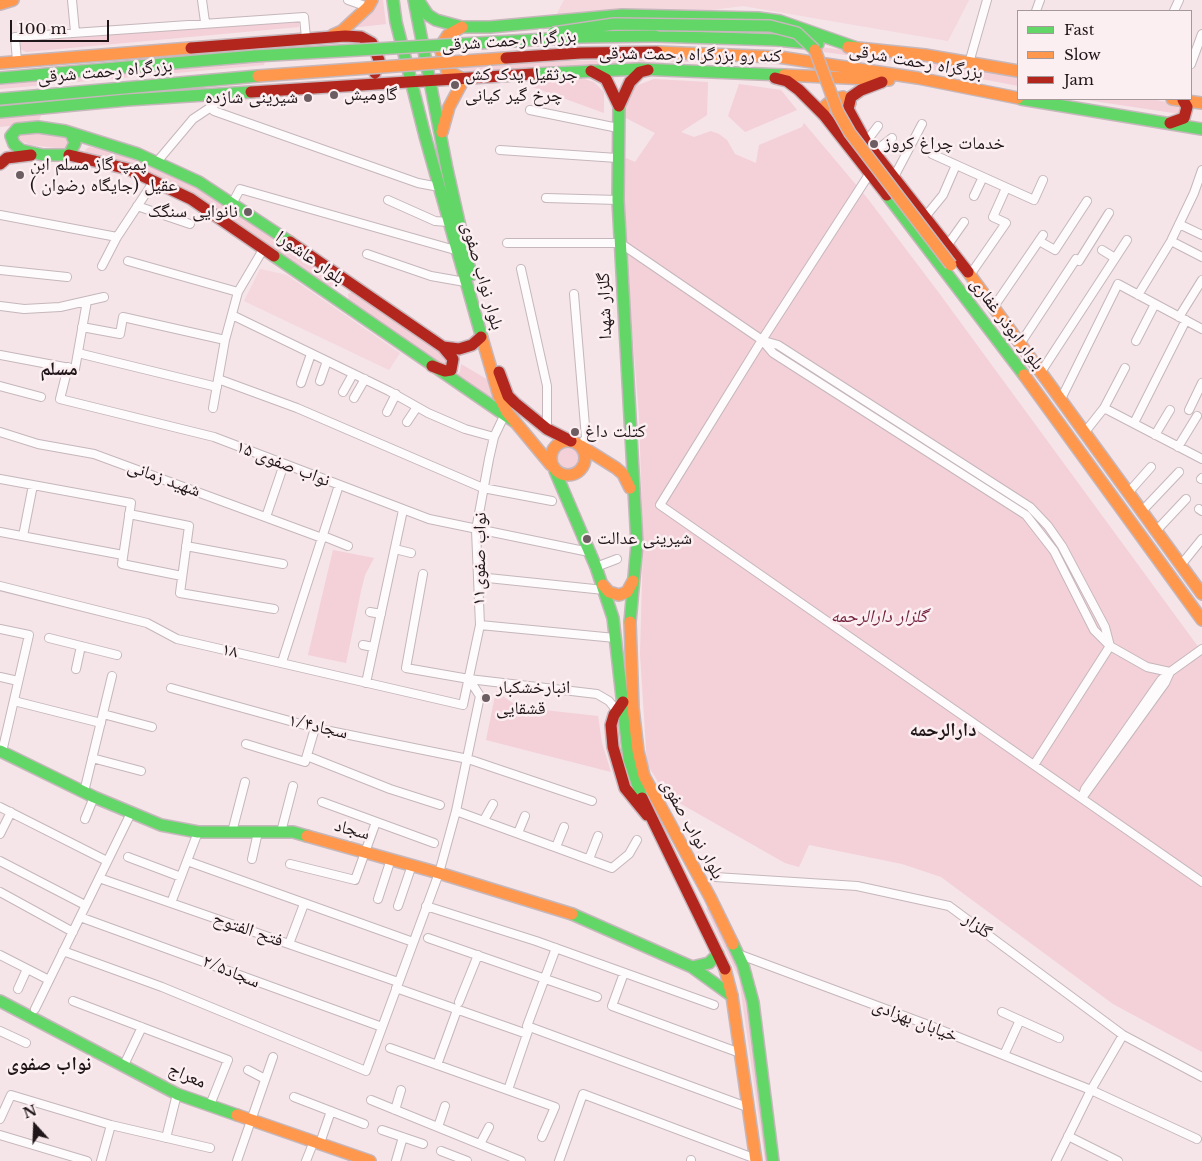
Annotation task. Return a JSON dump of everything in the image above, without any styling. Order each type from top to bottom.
[{"type":"main road","points":[[0,4],[13,0]]},
{"type":"main road","name":"بلوار نواب صفوی","points":[[393,0],[411,81],[439,187],[465,254],[500,376],[508,396],[547,429],[575,443],[623,474],[635,504],[637,561],[630,617],[633,708],[640,765],[644,776],[710,897],[738,954],[752,995],[773,1161]]},
{"type":"main road","name":"بلوار نواب صفوی","points":[[414,0],[441,136],[455,250],[499,396],[515,422],[553,468],[603,587],[613,618],[620,707],[633,774],[652,820],[727,973],[756,1160]]},
{"type":"main road","points":[[418,0],[428,15],[436,20],[462,27],[490,27],[622,15],[758,18],[780,21],[857,48]]},
{"type":"main road","points":[[327,36],[342,31],[370,4]]},
{"type":"main road","points":[[504,41],[599,26],[653,23],[770,26],[797,33],[816,51],[838,112],[850,133],[951,265],[969,274]]},
{"type":"main road","points":[[441,136],[449,107],[464,79],[447,71],[443,62],[442,44],[448,34],[462,27]]},
{"type":"main road","points":[[0,63],[327,36],[361,37],[370,41],[375,47],[379,60],[376,71],[368,79],[352,85]]},
{"type":"main road","name":"بزرگراه رحمت شرقی","points":[[0,78],[255,56],[582,37],[655,36],[777,40],[925,55],[969,63],[1017,68]]},
{"type":"main road","points":[[261,42],[280,49],[288,63],[284,80],[277,86],[265,90]]},
{"type":"main road","name":"بزرگراه رحمت شرقی","points":[[0,99],[258,76],[581,53],[657,52],[779,57],[918,78],[1017,97]]},
{"type":"main road","name":"کند رو بزرگراه رحمت شرقی","points":[[0,112],[265,90],[590,70],[650,69],[888,80]]},
{"type":"main road","name":"گلزار شهدا","points":[[635,504],[628,409],[618,200],[618,128],[619,106],[630,82],[640,72],[650,69]]},
{"type":"main road","name":"گلزار شهدا","points":[[590,70],[606,79],[619,106]]},
{"type":"main road","name":"بلوار ابوذر غفاری","points":[[762,74],[787,81],[824,115],[1047,405],[1202,620]]},
{"type":"main road","points":[[824,115],[824,107],[833,99],[843,97],[850,102],[851,97],[861,90],[888,80],[918,78]]},
{"type":"main road","name":"بزرگراه رحمت شرقی","points":[[1030,100],[1090,112],[1202,128]]},
{"type":"main road","points":[[1170,123],[1184,118],[1187,113],[1187,107],[1178,100]]},
{"type":"main road","points":[[1181,100],[1202,105],[1197,116],[1202,124]]},
{"type":"main road","name":"بلوار ابوذر غفاری","points":[[850,102],[848,109],[873,152],[969,274],[1202,594]]},
{"type":"main road","points":[[54,128],[47,122],[46,116],[56,107]]},
{"type":"main road","name":"بلوار عاشورا","points":[[5,134],[17,129],[54,128],[138,154],[199,182],[346,280],[443,348]]},
{"type":"main road","points":[[69,155],[75,143],[71,133]]},
{"type":"main road","points":[[5,134],[21,150],[43,155]]},
{"type":"main road","points":[[82,158],[81,145],[92,140]]},
{"type":"main road","points":[[0,164],[7,158],[20,155],[43,155]]},
{"type":"main road","name":"بلوار عاشورا","points":[[43,155],[69,155],[128,169],[191,199],[515,422]]},
{"type":"main road","points":[[335,297],[346,280]]},
{"type":"main road","points":[[443,348],[458,349],[472,345],[481,337]]},
{"type":"main road","points":[[432,366],[446,371],[453,368],[453,359],[443,348]]},
{"type":"main road","points":[[607,462],[619,459],[626,451],[628,409]]},
{"type":"main road","points":[[560,442],[575,443],[585,461],[580,471],[570,476],[553,468],[552,450],[560,442]]},
{"type":"main road","points":[[1130,520],[1142,511]]},
{"type":"main road","points":[[603,587],[612,594],[619,595],[627,592],[632,585],[637,561]]},
{"type":"main road","points":[[613,618],[615,611],[621,609],[626,611],[630,617]]},
{"type":"main road","name":"سجاد","points":[[1,751],[89,795],[161,825],[198,832],[293,832],[412,865],[575,915],[692,967],[732,996]]},
{"type":"main road","points":[[693,906],[710,897]]},
{"type":"main road","points":[[692,967],[710,962],[718,954]]},
{"type":"main road","name":"معراج","points":[[0,1001],[177,1094],[370,1161]]},
{"type":"street","points":[[72,0],[75,32]]},
{"type":"street","points":[[202,0],[205,22]]},
{"type":"street","points":[[348,0],[370,4]]},
{"type":"street","points":[[969,63],[988,0]]},
{"type":"street","points":[[17,61],[15,36],[205,22],[304,17],[306,38]]},
{"type":"street","points":[[1192,61],[1202,34]]},
{"type":"street","points":[[156,163],[193,119],[231,93]]},
{"type":"street","points":[[530,110],[618,128]]},
{"type":"street","points":[[214,111],[418,184],[439,187]]},
{"type":"street","points":[[894,177],[922,124]]},
{"type":"street","points":[[866,142],[878,126]]},
{"type":"street","points":[[873,152],[892,138]]},
{"type":"street","points":[[500,150],[617,158]]},
{"type":"street","points":[[932,154],[1034,200],[1043,180]]},
{"type":"street","points":[[925,217],[943,195],[956,165]]},
{"type":"street","points":[[1138,295],[1172,241],[1198,194],[1202,170]]},
{"type":"street","points":[[870,173],[762,340],[660,505],[1202,882]]},
{"type":"street","points":[[974,196],[983,177]]},
{"type":"street","points":[[102,266],[117,237],[154,181]]},
{"type":"street","points":[[969,274],[1006,222],[992,217],[1006,188]]},
{"type":"street","points":[[232,204],[240,189],[455,250]]},
{"type":"street","points":[[546,198],[618,200]]},
{"type":"street","points":[[388,200],[435,221],[450,214]]},
{"type":"street","points":[[993,308],[1041,238],[1055,250],[1087,201]]},
{"type":"street","points":[[137,206],[190,224]]},
{"type":"street","points":[[1020,344],[1076,259],[1078,261],[1108,213]]},
{"type":"street","points":[[0,215],[117,237]]},
{"type":"street","points":[[947,246],[964,222]]},
{"type":"street","points":[[1180,224],[1202,235]]},
{"type":"street","points":[[1041,372],[1127,240]]},
{"type":"street","points":[[1172,241],[1202,257]]},
{"type":"street","points":[[507,243],[620,243],[762,340],[773,352],[1026,515],[1054,551],[1094,630],[1110,646],[1147,667],[1170,672]]},
{"type":"street","points":[[213,408],[225,340],[238,292],[264,248]]},
{"type":"street","points":[[1102,250],[1115,258]]},
{"type":"street","points":[[367,254],[431,276],[465,282]]},
{"type":"street","points":[[128,262],[238,292]]},
{"type":"street","points":[[521,269],[547,386],[547,429]]},
{"type":"street","points":[[0,270],[67,277]]},
{"type":"street","points":[[1134,424],[1202,280]]},
{"type":"street","points":[[1060,399],[1118,284],[1202,329]]},
{"type":"street","points":[[574,294],[586,438],[575,443]]},
{"type":"street","points":[[0,306],[24,309],[60,307],[104,297]]},
{"type":"street","points":[[0,354],[76,369],[87,301]]},
{"type":"street","points":[[1136,341],[1155,304]]},
{"type":"street","points":[[232,315],[396,394],[417,407],[465,429],[494,437]]},
{"type":"street","points":[[82,327],[120,334],[123,317],[225,340]]},
{"type":"street","points":[[78,353],[217,388]]},
{"type":"street","points":[[300,382],[311,354]]},
{"type":"street","points":[[320,381],[327,361]]},
{"type":"street","name":"نواب صفوی ۱۵","points":[[68,367],[60,398],[214,437],[429,520],[589,552]]},
{"type":"street","points":[[1085,432],[1104,408],[1125,368]]},
{"type":"street","points":[[343,392],[353,374]]},
{"type":"street","points":[[218,379],[297,408],[483,488],[552,501]]},
{"type":"street","points":[[354,398],[365,379]]},
{"type":"street","points":[[1189,410],[1202,383]]},
{"type":"street","points":[[0,386],[41,397]]},
{"type":"street","points":[[387,412],[396,394]]},
{"type":"street","points":[[407,422],[417,407]]},
{"type":"street","points":[[1104,408],[1202,458]]},
{"type":"street","points":[[1155,435],[1170,410]]},
{"type":"street","name":"۱۱نواب صفوی","points":[[463,705],[480,625],[476,530],[494,437],[504,416]]},
{"type":"street","points":[[1178,447],[1198,416]]},
{"type":"street","name":"شهید زمانی","points":[[1,433],[38,444],[94,454],[348,546]]},
{"type":"street","points":[[266,517],[284,464]]},
{"type":"street","points":[[1128,492],[1151,467]]},
{"type":"street","points":[[1142,511],[1179,472]]},
{"type":"street","points":[[3,479],[131,503],[122,564],[182,576]]},
{"type":"street","points":[[23,536],[33,485]]},
{"type":"street","points":[[282,662],[339,485]]},
{"type":"street","points":[[1156,531],[1186,499]]},
{"type":"street","points":[[366,683],[404,510]]},
{"type":"street","points":[[129,514],[189,526],[180,593],[274,609]]},
{"type":"street","points":[[2,532],[123,555]]},
{"type":"street","points":[[1181,565],[1202,539]]},
{"type":"street","points":[[186,546],[284,564]]},
{"type":"street","points":[[395,550],[411,553]]},
{"type":"street","points":[[596,567],[617,559]]},
{"type":"street","points":[[423,574],[406,668],[469,679],[597,694],[620,707]]},
{"type":"street","points":[[478,577],[554,586],[603,587]]},
{"type":"street","points":[[379,579],[388,582]]},
{"type":"street","name":"۱۸","points":[[0,586],[147,623],[177,639],[463,705]]},
{"type":"street","points":[[370,612],[381,614]]},
{"type":"street","points":[[480,625],[615,638]]},
{"type":"street","points":[[0,629],[29,635],[1,751]]},
{"type":"street","points":[[49,638],[117,655]]},
{"type":"street","points":[[363,645],[374,647]]},
{"type":"street","points":[[76,669],[81,646]]},
{"type":"street","points":[[1034,765],[1110,646]]},
{"type":"street","points":[[1082,798],[1085,790],[1161,680],[1202,649]]},
{"type":"street","points":[[85,819],[92,758],[112,676]]},
{"type":"street","points":[[0,677],[18,681]]},
{"type":"street","points":[[63,951],[162,987],[366,1071],[438,873],[456,811],[480,696],[469,679]]},
{"type":"street","name":"۱/۴سجاد","points":[[171,688],[315,728],[468,758],[592,801]]},
{"type":"street","points":[[14,701],[101,723]]},
{"type":"street","points":[[103,714],[152,727]]},
{"type":"street","points":[[306,759],[315,728]]},
{"type":"street","points":[[246,744],[306,759],[440,805]]},
{"type":"street","points":[[92,758],[140,771]]},
{"type":"street","points":[[232,832],[245,782]]},
{"type":"street","points":[[281,832],[292,786]]},
{"type":"street","points":[[322,802],[434,843]]},
{"type":"street","points":[[484,820],[493,804]]},
{"type":"street","points":[[0,807],[107,861]]},
{"type":"street","points":[[456,811],[612,868],[629,854],[637,840]]},
{"type":"street","points":[[0,834],[11,812]]},
{"type":"street","points":[[35,1009],[130,813]]},
{"type":"street","points":[[518,833],[524,816]]},
{"type":"street","points":[[290,864],[355,880],[376,822]]},
{"type":"street","points":[[556,847],[564,827]]},
{"type":"street","points":[[171,903],[198,832]]},
{"type":"street","points":[[252,859],[258,832]]},
{"type":"street","points":[[589,859],[598,836]]},
{"type":"street","points":[[128,858],[181,877]]},
{"type":"street","points":[[378,899],[391,859]]},
{"type":"street","points":[[0,861],[86,906]]},
{"type":"street","points":[[187,861],[413,942]]},
{"type":"street","points":[[398,906],[412,865]]},
{"type":"street","name":"گلزار","points":[[715,877],[857,886],[949,906],[1124,1034],[1202,1077]]},
{"type":"street","name":"فتح الفتوح","points":[[99,878],[289,944],[397,985],[748,1106]]},
{"type":"street","points":[[0,892],[73,932]]},
{"type":"street","points":[[289,944],[304,904]]},
{"type":"street","points":[[426,906],[556,948],[714,1005]]},
{"type":"street","name":"۲/۵سجاد","points":[[80,917],[382,1027]]},
{"type":"street","points":[[428,938],[597,996]]},
{"type":"street","points":[[508,1090],[556,948]]},
{"type":"street","name":"خیابان بهزادی","points":[[738,954],[1091,1090],[1197,1139]]},
{"type":"street","points":[[0,955],[49,980]]},
{"type":"street","points":[[437,1065],[478,955]]},
{"type":"street","points":[[18,989],[27,969]]},
{"type":"street","points":[[624,973],[612,1006],[740,1053]]},
{"type":"street","points":[[74,1001],[228,1060],[210,1105]]},
{"type":"street","points":[[1002,1012],[1059,1038]]},
{"type":"street","points":[[1004,1055],[1020,1020]]},
{"type":"street","points":[[124,1065],[142,1027]]},
{"type":"street","points":[[1056,1161],[1091,1090],[1124,1034]]},
{"type":"street","points":[[1,1035],[26,1043]]},
{"type":"street","points":[[390,1048],[555,1107],[542,1137]]},
{"type":"street","points":[[237,1161],[273,1057]]},
{"type":"street","points":[[248,1070],[265,1079]]},
{"type":"street","points":[[395,1110],[401,1090]]},
{"type":"street","points":[[166,1138],[177,1094]]},
{"type":"street","points":[[559,1161],[583,1094],[756,1160]]},
{"type":"street","points":[[0,1095],[9,1099]]},
{"type":"street","points":[[0,1119],[11,1095],[111,1125],[210,1148]]},
{"type":"street","points":[[294,1097],[364,1124]]},
{"type":"street","points":[[371,1100],[521,1161]]},
{"type":"street","points":[[438,1127],[445,1106]]},
{"type":"street","points":[[306,1161],[331,1111]]},
{"type":"street","points":[[101,1161],[111,1125]]},
{"type":"street","points":[[480,1144],[489,1127]]},
{"type":"street","points":[[382,1130],[423,1144]]},
{"type":"street","points":[[0,1135],[86,1161]]},
{"type":"street","points":[[1068,1136],[1118,1161]]},
{"type":"street","points":[[396,1161],[403,1137]]},
{"type":"street","points":[[441,1151],[463,1160]]},
{"type":"shaded area","points":[[564,0],[969,0],[948,41],[743,6],[673,15],[551,25]]},
{"type":"shaded area","points":[[260,269],[287,275],[400,353],[389,370],[244,301]]},
{"type":"green space","points":[[376,0],[383,0],[386,24],[351,28]]},
{"type":"green space","points":[[299,20],[299,27],[26,52],[20,49],[21,42]]},
{"type":"green space","points":[[821,47],[932,62],[1017,77],[1017,86],[889,61],[824,52]]},
{"type":"green space","points":[[716,59],[816,67],[737,62],[674,62],[476,71],[465,71],[458,67],[562,61]]},
{"type":"green space","points":[[265,62],[264,65],[0,89],[0,85]]},
{"type":"green space","points":[[581,78],[594,82],[604,92],[604,113],[527,85],[541,80]]},
{"type":"green space","name":"گلزار دارالرحمه","points":[[654,79],[708,82],[707,115],[681,132],[694,137],[711,131],[719,134],[727,140],[735,154],[756,163],[759,145],[802,127],[804,123],[868,199],[939,293],[1202,652],[1202,1052],[1113,1004],[941,877],[902,864],[809,845],[799,867],[785,863],[667,796],[647,764],[640,654],[643,544],[639,416],[627,266],[623,161],[626,158],[635,162],[655,133],[624,117],[626,103],[635,86]]},
{"type":"green space","points":[[739,84],[781,90],[797,110],[745,132],[728,116]]},
{"type":"green space","points":[[1087,100],[1156,100],[1178,104],[1180,114]]},
{"type":"green space","points":[[42,113],[38,123],[0,127],[0,117]]},
{"type":"green space","points":[[32,132],[63,136],[70,140],[66,148],[56,148],[30,145],[17,139],[17,134]]},
{"type":"green space","points":[[89,147],[102,149],[143,162],[198,188],[335,279],[335,285],[329,287],[196,197],[86,155],[85,150]]},
{"type":"green space","points":[[354,291],[450,359],[445,368],[349,300],[348,294]]},
{"type":"green space","points":[[461,364],[490,381],[495,395],[492,402],[454,376],[460,372]]},
{"type":"green space","points":[[564,448],[572,448],[578,454],[578,462],[572,468],[564,468],[558,462],[558,454]]},
{"type":"green space","points":[[333,550],[374,558],[365,575],[346,663],[308,655]]},
{"type":"green space","points":[[496,691],[511,702],[526,708],[598,716],[602,743],[611,772],[486,740]]},
{"type":"green space","points":[[709,907],[748,987],[771,1161],[765,1161],[739,978],[706,909]]},
{"type":"traffic: fast","points":[[393,0],[396,22],[425,136],[482,338]]},
{"type":"traffic: fast","points":[[414,0],[447,169],[471,275]]},
{"type":"traffic: fast","points":[[418,0],[428,15],[436,20],[462,27],[490,27],[622,15],[758,18],[780,21],[857,48]]},
{"type":"traffic: fast","points":[[553,33],[614,24],[770,26],[797,33],[815,50]]},
{"type":"traffic: fast","points":[[655,36],[777,40],[818,44]]},
{"type":"traffic: fast","points":[[255,56],[582,37],[655,36]]},
{"type":"traffic: fast","points":[[0,78],[255,56]]},
{"type":"traffic: fast","points":[[533,74],[639,69],[784,75]]},
{"type":"traffic: fast","points":[[0,99],[258,76]]},
{"type":"traffic: fast","points":[[0,112],[127,100],[251,92]]},
{"type":"traffic: fast","points":[[1027,100],[1202,129]]},
{"type":"traffic: fast","points":[[619,106],[618,200],[637,544],[630,622]]},
{"type":"traffic: fast","points":[[71,133],[75,143],[69,155],[43,155],[21,150],[14,144],[11,136],[17,129],[38,127],[65,131],[138,154],[199,182],[290,242]]},
{"type":"traffic: fast","points":[[887,195],[1024,375]]},
{"type":"traffic: fast","points":[[274,256],[515,422]]},
{"type":"traffic: fast","points":[[555,471],[596,567],[613,618],[629,759],[642,798]]},
{"type":"traffic: fast","points":[[0,751],[94,797],[161,825],[198,832],[293,832],[307,836]]},
{"type":"traffic: fast","points":[[572,914],[692,967],[732,996]]},
{"type":"traffic: fast","points":[[733,944],[743,965],[753,1002],[773,1161]]},
{"type":"traffic: fast","points":[[692,967],[709,963],[718,954]]},
{"type":"traffic: fast","points":[[0,1001],[177,1094],[237,1115]]},
{"type":"traffic: slow","points":[[0,4],[13,0]]},
{"type":"traffic: slow","points":[[333,35],[342,31],[368,7],[372,0]]},
{"type":"traffic: slow","points":[[462,27],[448,35],[442,44],[441,51],[447,71],[462,78]]},
{"type":"traffic: slow","points":[[848,47],[925,55],[1017,71]]},
{"type":"traffic: slow","points":[[0,63],[191,48]]},
{"type":"traffic: slow","points":[[815,50],[838,112],[850,133],[951,265]]},
{"type":"traffic: slow","points":[[657,52],[779,57],[918,78],[1017,98]]},
{"type":"traffic: slow","points":[[258,76],[506,58]]},
{"type":"traffic: slow","points":[[784,75],[889,80]]},
{"type":"traffic: slow","points":[[442,132],[449,107],[464,79]]},
{"type":"traffic: slow","points":[[824,115],[824,107],[833,99],[843,97],[850,103]]},
{"type":"traffic: slow","points":[[1180,100],[1202,103]]},
{"type":"traffic: slow","points":[[968,272],[1202,594]]},
{"type":"traffic: slow","points":[[482,338],[499,396],[507,412],[551,465]]},
{"type":"traffic: slow","points":[[1024,375],[1202,620]]},
{"type":"traffic: slow","points":[[568,441],[575,442],[580,446],[584,451],[585,458],[584,465],[580,470],[575,474],[568,475],[561,474],[556,470],[552,465],[551,458],[552,451],[556,446],[561,442],[568,441]]},
{"type":"traffic: slow","points":[[581,446],[616,468],[623,474],[630,488]]},
{"type":"traffic: slow","points":[[603,585],[609,592],[619,595],[627,592],[633,581]]},
{"type":"traffic: slow","points":[[630,622],[633,708],[638,751],[644,776],[710,897],[733,944]]},
{"type":"traffic: slow","points":[[307,836],[439,873],[572,914]]},
{"type":"traffic: slow","points":[[725,969],[732,996],[756,1161]]},
{"type":"traffic: slow","points":[[237,1115],[370,1161]]},
{"type":"traffic: jam","points":[[191,48],[345,36],[361,37],[372,43],[379,60],[375,73]]},
{"type":"traffic: jam","points":[[506,58],[581,53],[657,52]]},
{"type":"traffic: jam","points":[[591,71],[606,79],[619,106],[630,82],[640,72],[648,70]]},
{"type":"traffic: jam","points":[[251,92],[533,74]]},
{"type":"traffic: jam","points":[[775,78],[787,81],[799,90],[824,115],[887,195]]},
{"type":"traffic: jam","points":[[882,82],[861,90],[851,97],[848,109],[866,142],[968,272]]},
{"type":"traffic: jam","points":[[1170,123],[1184,118],[1187,107],[1183,100]]},
{"type":"traffic: jam","points":[[0,164],[7,158],[31,155]]},
{"type":"traffic: jam","points":[[69,155],[128,169],[191,199],[274,256]]},
{"type":"traffic: jam","points":[[290,242],[443,347],[453,359],[451,370],[445,371],[432,366]]},
{"type":"traffic: jam","points":[[443,347],[459,349],[472,345],[481,337]]},
{"type":"traffic: jam","points":[[499,372],[508,396],[515,403],[547,429],[571,441]]},
{"type":"traffic: jam","points":[[623,702],[614,715],[611,725],[613,747],[625,788],[647,815]]},
{"type":"traffic: jam","points":[[642,798],[725,969]]},
{"type":"place","name":"جرثقیل یدک کش چرخ گیر کیانی","points":[[455,85]]},
{"type":"place","name":"گاومیش","points":[[334,95]]},
{"type":"place","name":"شیرینی شازده","points":[[308,98]]},
{"type":"place","name":"خدمات چراغ کروز","points":[[874,144]]},
{"type":"place","name":"پمپ گاز مسلم ابن عقیل (جایگاه رضوان )","points":[[20,175]]},
{"type":"place","name":"نانوایی سنگک","points":[[248,212]]},
{"type":"place","name":"کتلت داغ","points":[[575,432]]},
{"type":"place","name":"شیرینی عدالت","points":[[587,539]]},
{"type":"place","name":"انبارخشکبار قشقایی","points":[[486,698]]},
{"type":"district","name":"مسلم","points":[[59,370]]},
{"type":"district","name":"دارالرحمه","points":[[943,731]]},
{"type":"district","name":"نواب صفوی","points":[[49,1065]]}]
